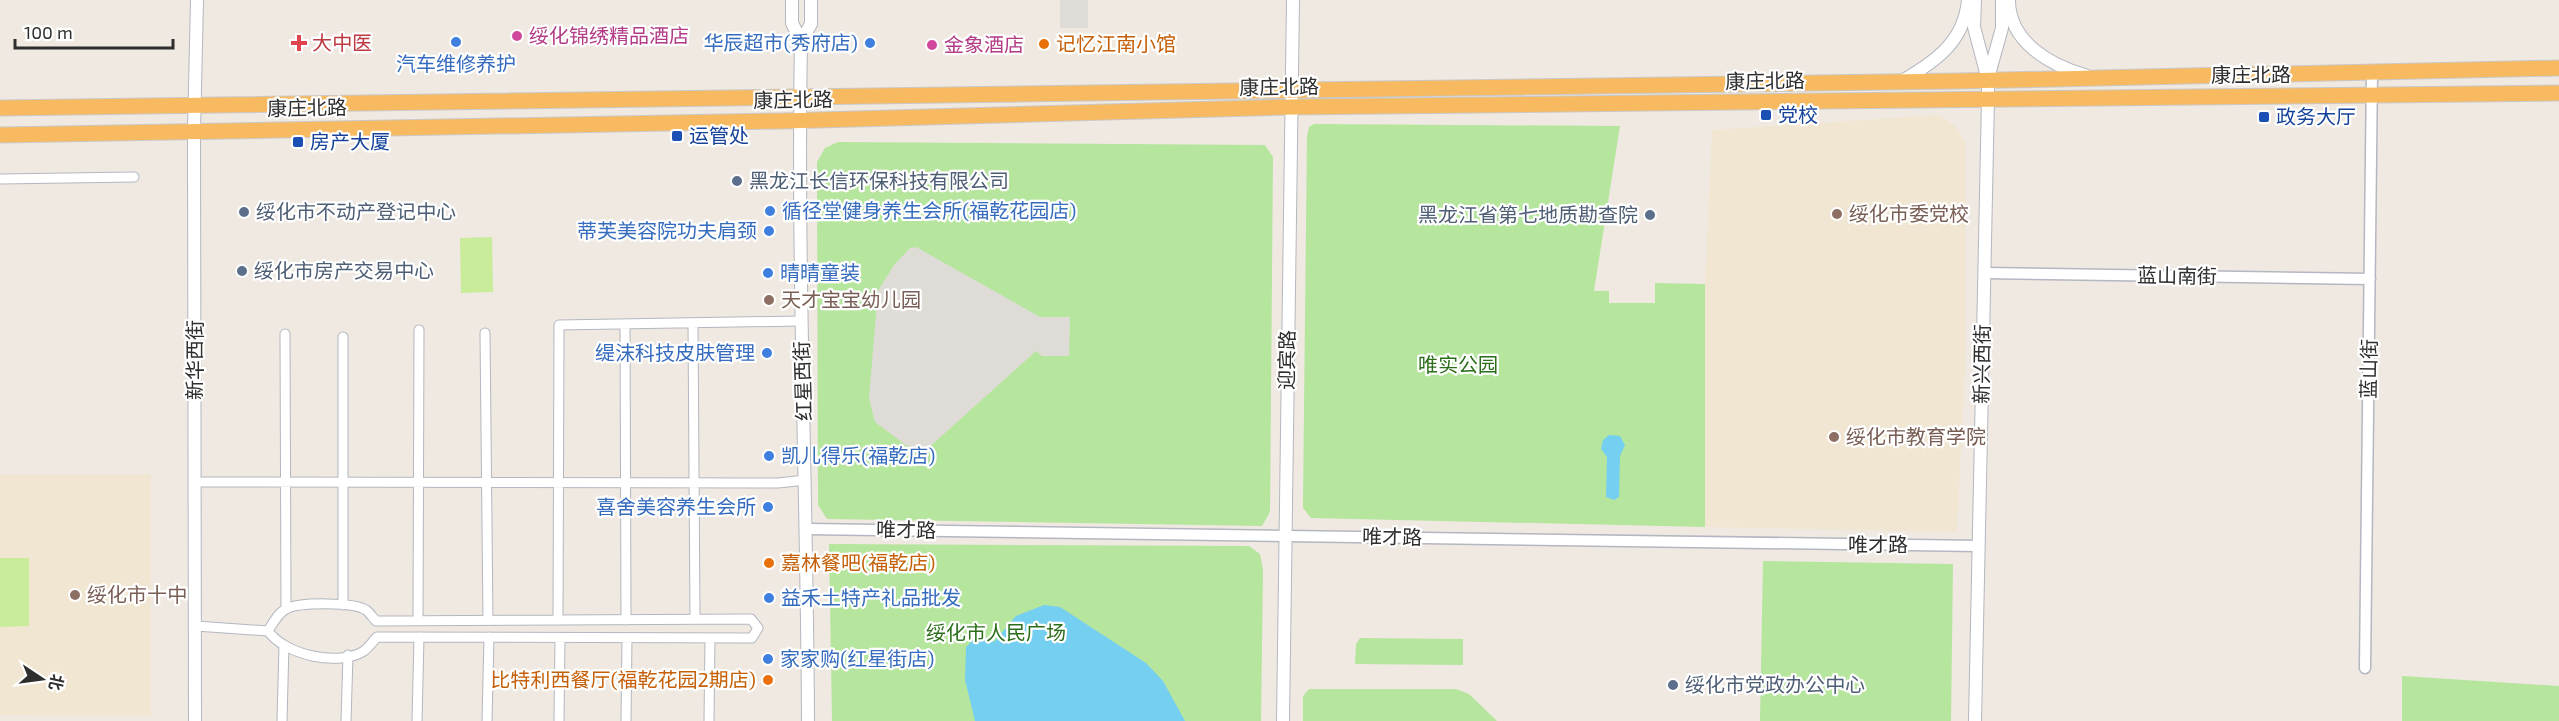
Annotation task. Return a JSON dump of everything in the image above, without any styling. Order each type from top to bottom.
[{"type":"highway","name":"康庄北路","points":[[0,108],[195,103],[1988,80],[2090,76],[2559,68]]},
{"type":"highway","name":"康庄北路","points":[[0,135],[800,121],[1291,107],[2559,93]]},
{"type":"main road","name":"新华西街","points":[[195,721],[194,131],[197,0]]},
{"type":"main road","name":"红星西街","points":[[792,0],[792,23],[801,41],[801,321],[807,529],[807,721]]},
{"type":"main road","name":"红星西街","points":[[801,41],[811,24],[811,0]]},
{"type":"main road","name":"迎宾路","points":[[1283,721],[1293,0]]},
{"type":"main road","points":[[1902,81],[1931,64],[1957,38],[1963,25],[1968,0]]},
{"type":"main road","name":"新兴西街","points":[[1975,0],[1974,27],[1988,80],[1975,721]]},
{"type":"main road","name":"新兴西街","points":[[1988,80],[2002,28],[2002,0]]},
{"type":"main road","points":[[2009,0],[2018,29],[2035,51],[2059,66],[2090,76]]},
{"type":"street","name":"蓝山街","points":[[2365,668],[2372,71]]},
{"type":"street","points":[[0,179],[134,177]]},
{"type":"street","name":"蓝山南街","points":[[1984,273],[2370,279]]},
{"type":"street","points":[[558,620],[559,325],[801,321]]},
{"type":"street","points":[[693,323],[695,619]]},
{"type":"street","points":[[625,324],[626,620]]},
{"type":"street","points":[[418,621],[419,330]]},
{"type":"street","points":[[485,333],[488,620]]},
{"type":"street","points":[[285,334],[286,608]]},
{"type":"street","points":[[343,337],[343,605]]},
{"type":"street","points":[[195,482],[626,481],[694,483],[806,480]]},
{"type":"street","name":"唯才路","points":[[807,529],[1284,534],[1978,546]]},
{"type":"street","points":[[196,626],[268,631],[274,639],[284,645],[309,654],[332,658],[364,651],[377,637],[752,638],[758,628],[751,619],[376,621],[366,610],[343,605],[308,605],[286,608],[275,618],[268,631]]},
{"type":"street","points":[[417,721],[419,637]]},
{"type":"street","points":[[487,721],[489,637]]},
{"type":"street","points":[[559,721],[560,638]]},
{"type":"street","points":[[626,721],[627,638]]},
{"type":"street","points":[[709,721],[710,638]]},
{"type":"street","points":[[282,721],[284,645]]},
{"type":"street","points":[[346,721],[348,655]]},
{"type":"shaded area","points":[[1060,0],[1088,0],[1088,28],[1060,28]]},
{"type":"shaded area","points":[[1939,115],[1955,126],[1966,144],[1966,347],[1957,532],[1705,527],[1705,284],[1712,130]]},
{"type":"shaded area","points":[[916,247],[1040,317],[1070,317],[1069,356],[1042,356],[1036,351],[926,450],[907,446],[875,422],[869,398],[878,291],[894,265],[910,248]]},
{"type":"shaded area","name":"绥化市十中","points":[[0,474],[151,474],[151,716],[0,715]]},
{"type":"green space","name":"唯实公园","points":[[1314,124],[1620,126],[1594,291],[1609,291],[1609,303],[1655,303],[1655,283],[1705,284],[1705,527],[1311,518],[1303,508],[1303,502],[1307,136],[1309,127]]},
{"type":"green space","points":[[838,142],[1265,145],[1273,157],[1270,512],[1262,526],[827,519],[818,505],[817,162],[825,148]]},
{"type":"green space","points":[[492,237],[493,292],[461,293],[460,238]]},
{"type":"green space","name":"绥化市人民广场","points":[[829,544],[1249,546],[1260,554],[1263,570],[1261,721],[832,721]]},
{"type":"green space","points":[[0,558],[29,558],[29,626],[0,627]]},
{"type":"green space","points":[[1763,561],[1953,564],[1951,721],[1760,721]]},
{"type":"green space","points":[[1360,638],[1463,639],[1463,665],[1355,664],[1356,644]]},
{"type":"green space","points":[[2402,676],[2559,686],[2559,721],[2402,721]]},
{"type":"green space","points":[[1309,689],[1456,689],[1469,694],[1497,721],[1303,721],[1303,696]]},
{"type":"water","points":[[1609,435],[1620,436],[1625,445],[1620,456],[1619,497],[1614,500],[1606,497],[1607,457],[1601,449],[1603,440]]},
{"type":"water","points":[[1044,605],[1060,607],[1146,663],[1163,681],[1185,721],[975,721],[965,680],[966,647],[979,634],[994,642],[1016,616]]},
{"type":"place","name":"绥化锦绣精品酒店","points":[[517,36]]},
{"type":"place","name":"汽车维修养护","points":[[456,42]]},
{"type":"place","name":"大中医","points":[[299,43]]},
{"type":"place","name":"华辰超市(秀府店)","points":[[870,43]]},
{"type":"place","name":"记忆江南小馆","points":[[1044,44]]},
{"type":"place","name":"金象酒店","points":[[932,45]]},
{"type":"place","name":"党校","points":[[1766,115]]},
{"type":"place","name":"政务大厅","points":[[2264,117]]},
{"type":"place","name":"运管处","points":[[677,136]]},
{"type":"place","name":"房产大厦","points":[[298,142]]},
{"type":"place","name":"黑龙江长信环保科技有限公司","points":[[737,181]]},
{"type":"place","name":"循径堂健身养生会所(福乾花园店)","points":[[770,211]]},
{"type":"place","name":"绥化市不动产登记中心","points":[[244,212]]},
{"type":"place","name":"绥化市委党校","points":[[1837,214]]},
{"type":"place","name":"黑龙江省第七地质勘查院","points":[[1650,215]]},
{"type":"place","name":"蒂芙美容院功夫肩颈","points":[[769,231]]},
{"type":"place","name":"绥化市房产交易中心","points":[[242,271]]},
{"type":"place","name":"晴晴童装","points":[[768,273]]},
{"type":"place","name":"天才宝宝幼儿园","points":[[769,300]]},
{"type":"place","name":"缇沫科技皮肤管理","points":[[767,353]]},
{"type":"place","name":"绥化市教育学院","points":[[1834,437]]},
{"type":"place","name":"凯儿得乐(福乾店)","points":[[769,456]]},
{"type":"place","name":"喜舍美容养生会所","points":[[768,507]]},
{"type":"place","name":"嘉林餐吧(福乾店)","points":[[769,563]]},
{"type":"place","name":"绥化市十中","points":[[75,595]]},
{"type":"place","name":"益禾土特产礼品批发","points":[[769,598]]},
{"type":"place","name":"家家购(红星街店)","points":[[768,659]]},
{"type":"place","name":"比特利西餐厅(福乾花园2期店)","points":[[768,680]]},
{"type":"place","name":"绥化市党政办公中心","points":[[1673,685]]}]
